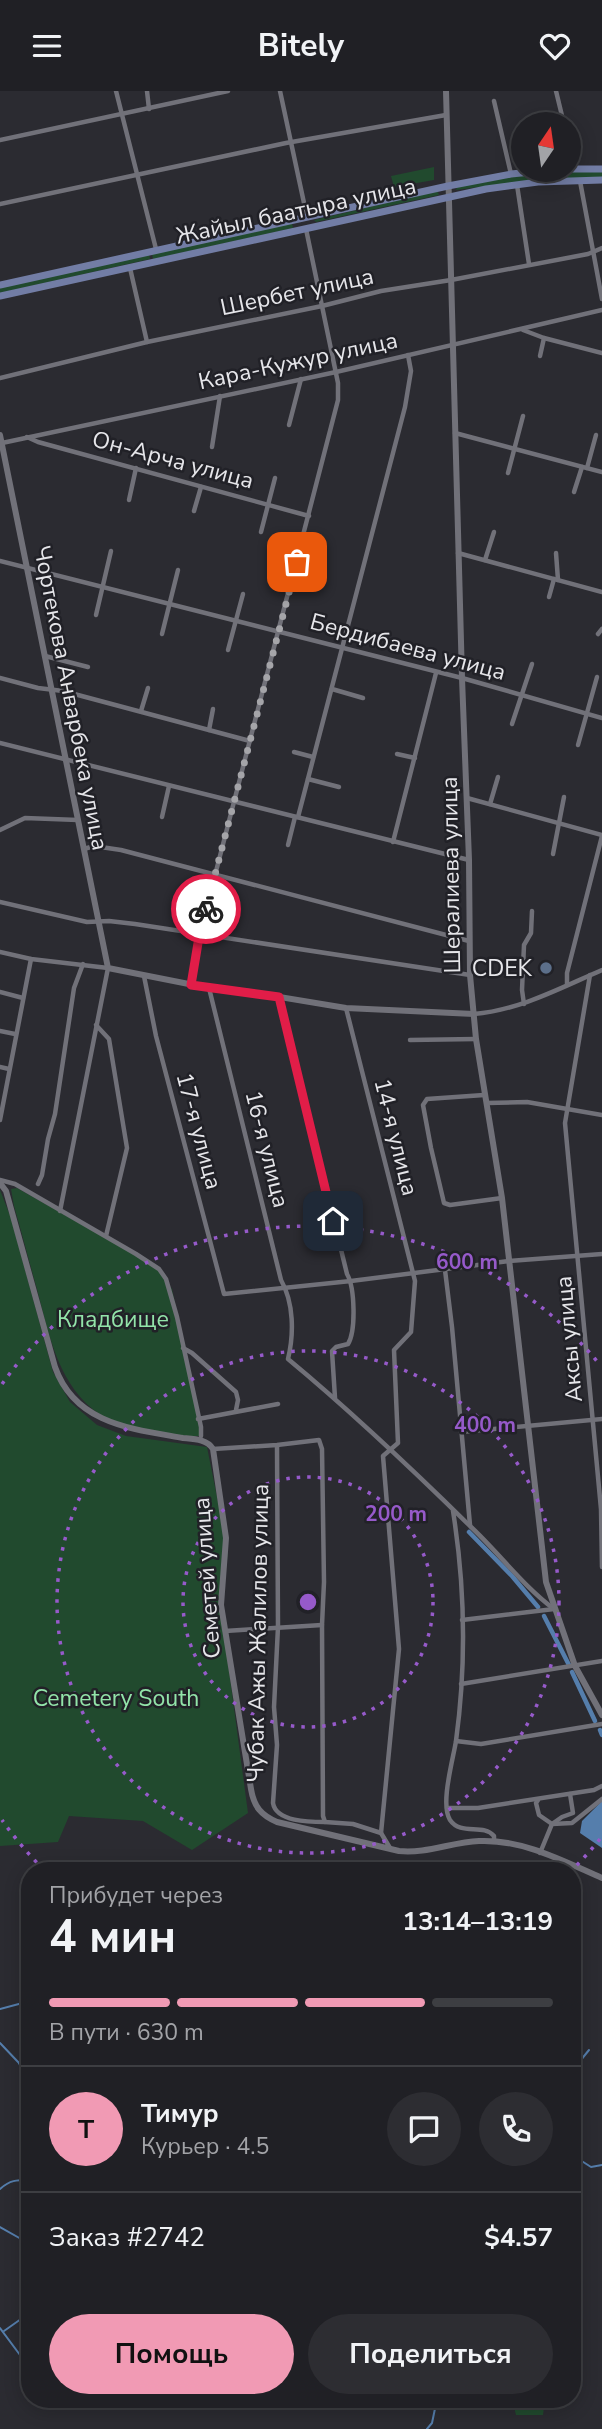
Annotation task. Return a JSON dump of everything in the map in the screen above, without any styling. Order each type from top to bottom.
[{"type":"main road","points":[[581,169],[602,169]]},
{"type":"main road","name":"Жайыл баатыра улица","points":[[0,285],[511,174]]},
{"type":"main road","name":"Жайыл баатыра улица","points":[[581,180],[602,180]]},
{"type":"main road","name":"Жайыл баатыра улица","points":[[0,296],[449,197],[517,184],[548,182]]},
{"type":"main road","points":[[306,229],[307,217]]},
{"type":"street","points":[[116,91],[156,250]]},
{"type":"street","points":[[148,91],[149,109]]},
{"type":"street","points":[[0,140],[226,91]]},
{"type":"street","points":[[280,91],[307,217]]},
{"type":"street","name":"Шералиева улица","points":[[446,91],[454,432],[469,860],[470,975],[476,1039],[484,1095],[496,1149],[546,1582],[575,1666],[602,1715]]},
{"type":"street","points":[[556,91],[561,112]]},
{"type":"street","points":[[494,101],[511,174]]},
{"type":"street","points":[[0,204],[292,143],[446,115]]},
{"type":"street","points":[[580,182],[602,299]]},
{"type":"street","points":[[517,184],[529,264]]},
{"type":"street","points":[[191,985],[215,875],[338,400],[336,372],[306,229]]},
{"type":"street","name":"Шербет улица","points":[[0,377],[381,291],[451,280],[602,248]]},
{"type":"street","points":[[130,267],[146,342]]},
{"type":"street","name":"Кара-Кужур улица","points":[[1,440],[27,437],[336,372],[602,310]]},
{"type":"street","points":[[523,330],[602,353]]},
{"type":"street","points":[[540,356],[544,338]]},
{"type":"street","points":[[288,845],[308,779],[405,407],[411,371],[408,355]]},
{"type":"street","points":[[289,425],[301,379]]},
{"type":"street","points":[[212,447],[220,396]]},
{"type":"street","points":[[508,473],[523,416]]},
{"type":"street","points":[[454,432],[602,472]]},
{"type":"street","points":[[574,492],[596,435]]},
{"type":"street","name":"Он-Арча улица","points":[[27,437],[309,516]]},
{"type":"street","name":"Чортекова Анварбека улица","points":[[1,440],[108,968]]},
{"type":"street","points":[[129,500],[136,468]]},
{"type":"street","points":[[261,532],[275,478]]},
{"type":"street","points":[[194,512],[201,487]]},
{"type":"street","points":[[485,560],[494,532]]},
{"type":"street","points":[[96,615],[111,551]]},
{"type":"street","points":[[549,597],[556,580],[556,553]]},
{"type":"street","points":[[458,554],[602,592]]},
{"type":"street","name":"Бердибаева улица","points":[[0,561],[462,678],[602,718]]},
{"type":"street","points":[[162,634],[178,570]]},
{"type":"street","points":[[228,650],[243,594]]},
{"type":"street","points":[[44,656],[88,667]]},
{"type":"street","points":[[512,724],[532,664]]},
{"type":"street","points":[[393,842],[436,673]]},
{"type":"street","points":[[578,745],[597,677]]},
{"type":"street","points":[[0,678],[141,711],[250,741]]},
{"type":"street","points":[[141,711],[148,688]]},
{"type":"street","points":[[332,689],[363,698]]},
{"type":"street","points":[[209,730],[213,709]]},
{"type":"street","points":[[0,743],[469,860]]},
{"type":"street","points":[[294,752],[313,757]]},
{"type":"street","points":[[397,754],[415,758]]},
{"type":"street","points":[[490,804],[498,777]]},
{"type":"street","points":[[308,779],[339,787]]},
{"type":"street","points":[[162,817],[169,786]]},
{"type":"street","points":[[553,854],[564,797]]},
{"type":"street","points":[[467,798],[602,835],[567,973],[567,985]]},
{"type":"street","points":[[0,830],[25,818],[78,820]]},
{"type":"street","points":[[84,849],[94,846],[121,850],[469,941]]},
{"type":"street","points":[[0,902],[87,922],[135,924],[470,975]]},
{"type":"street","points":[[524,1004],[524,945],[531,933],[532,911]]},
{"type":"street","points":[[0,952],[31,959],[108,968],[209,988],[346,1008],[474,1014],[499,1012],[524,1004],[602,970]]},
{"type":"street","points":[[0,1120],[31,959]]},
{"type":"street","points":[[38,1184],[55,1114],[75,988],[83,964]]},
{"type":"street","points":[[60,1211],[108,968]]},
{"type":"street","name":"17-я улица","points":[[144,975],[156,1036],[224,1294],[285,1288]]},
{"type":"street","name":"Аксы улица","points":[[590,975],[565,1123],[601,1509],[602,1567]]},
{"type":"street","name":"16-я улица","points":[[209,988],[281,1280],[289,1294],[292,1336],[288,1359],[335,1398]]},
{"type":"street","points":[[0,992],[23,998]]},
{"type":"street","points":[[279,997],[346,1274],[351,1282],[353,1332],[348,1345],[332,1350],[335,1398],[392,1449],[534,1594],[554,1609]]},
{"type":"street","name":"14-я улица","points":[[346,1008],[415,1281],[411,1332],[394,1350],[398,1443],[384,1453],[383,1460],[399,1650],[381,1833]]},
{"type":"street","points":[[96,1025],[109,1039],[127,1148],[106,1236]]},
{"type":"street","points":[[0,1031],[15,1034]]},
{"type":"street","points":[[410,1040],[476,1039]]},
{"type":"street","points":[[0,1067],[9,1069]]},
{"type":"street","points":[[484,1095],[427,1099],[423,1105],[444,1203],[450,1205],[502,1198]]},
{"type":"street","points":[[486,1103],[527,1102],[602,1115]]},
{"type":"street","points":[[0,1182],[15,1184],[159,1269],[166,1279],[201,1436]]},
{"type":"street","points":[[0,1182],[6,1191],[55,1367],[66,1389],[91,1412],[109,1423],[204,1441],[213,1449],[319,1440],[322,1449],[324,1582],[323,1808],[326,1822],[353,1824],[381,1833],[391,1849]]},
{"type":"street","points":[[285,1288],[509,1261],[602,1254]]},
{"type":"street","points":[[445,1270],[470,1526]]},
{"type":"street","points":[[183,1348],[236,1392],[236,1410]]},
{"type":"street","points":[[198,1419],[278,1404]]},
{"type":"street","points":[[461,1432],[602,1419]]},
{"type":"street","name":"Чубак Ажы Жалилов улица","points":[[277,1445],[278,1627],[274,1692],[277,1745],[274,1809],[278,1814],[290,1818],[326,1822]]},
{"type":"street","name":"Семетей улица","points":[[213,1449],[226,1538],[221,1598],[225,1631],[252,1796],[257,1808],[277,1822],[399,1851],[415,1852],[456,1843],[494,1841],[514,1843],[562,1862]]},
{"type":"street","points":[[453,1511],[462,1620],[461,1684],[456,1741],[447,1792],[448,1808],[453,1823],[463,1828],[487,1830],[494,1836],[494,1841]]},
{"type":"street","points":[[462,1620],[554,1609]]},
{"type":"street","points":[[225,1631],[322,1625]]},
{"type":"street","points":[[461,1684],[602,1661]]},
{"type":"street","points":[[456,1741],[481,1744],[602,1724]]},
{"type":"street","points":[[448,1808],[478,1808],[594,1790],[602,1786]]},
{"type":"street","points":[[540,1853],[552,1824],[573,1813],[570,1794]]},
{"type":"street","points":[[538,1799],[536,1803],[539,1815],[552,1824],[572,1822],[589,1812],[602,1799]]},
{"type":"street","name":"Семетей улица","points":[[581,1870],[602,1878]]},
{"type":"green space","points":[[434,167],[434,180],[394,187],[391,176]]},
{"type":"green space","points":[[581,172],[602,172],[602,178],[581,178]]},
{"type":"green space","points":[[511,177],[511,182],[518,182],[456,190],[457,187]]},
{"type":"green space","points":[[434,192],[439,195],[316,222],[314,220]]},
{"type":"green space","points":[[292,223],[293,228],[153,259],[152,254]]},
{"type":"green space","points":[[149,254],[150,259],[0,293],[0,287]]},
{"type":"green space","name":"Кладбище","points":[[17,1188],[157,1267],[172,1289],[201,1424],[201,1436],[135,1428],[110,1420],[87,1404],[75,1390],[65,1375],[51,1342],[14,1206],[11,1189]]},
{"type":"green space","name":"Cemetery South","points":[[0,1190],[11,1218],[53,1372],[70,1402],[97,1425],[126,1436],[207,1447],[228,1552],[221,1611],[248,1813],[192,1850],[143,1821],[69,1816],[58,1842],[0,1846]]},
{"type":"green space","points":[[514,2408],[544,2408],[543,2415],[516,2415]]},
{"type":"water","points":[[602,1801],[602,1848],[580,1833],[582,1821]]},
{"type":"waterway","points":[[469,1532],[538,1607]]},
{"type":"waterway","points":[[544,1616],[569,1665]]},
{"type":"waterway","points":[[572,1672],[595,1721]]},
{"type":"waterway","points":[[600,1730],[602,1735]]},
{"type":"waterway","points":[[0,2009],[21,2003]]},
{"type":"waterway","points":[[0,2043],[21,2063]]},
{"type":"waterway","points":[[581,2060],[589,2050]]},
{"type":"waterway","points":[[19,2063],[21,2067]]},
{"type":"waterway","points":[[581,2161],[591,2167],[602,2165]]},
{"type":"waterway","points":[[0,2189],[13,2181],[21,2181]]},
{"type":"waterway","points":[[0,2227],[21,2239]]},
{"type":"waterway","points":[[4,2331],[21,2319]]},
{"type":"waterway","points":[[0,2328],[21,2356]]},
{"type":"waterway","points":[[427,2429],[432,2423],[435,2408]]},
{"type":"way so far","points":[[206,909],[297,562]]},
{"type":"place","name":"CDEK","points":[[546,968]]},
{"type":"route","points":[[206,909],[191,985],[279,997],[333,1221]]}]
